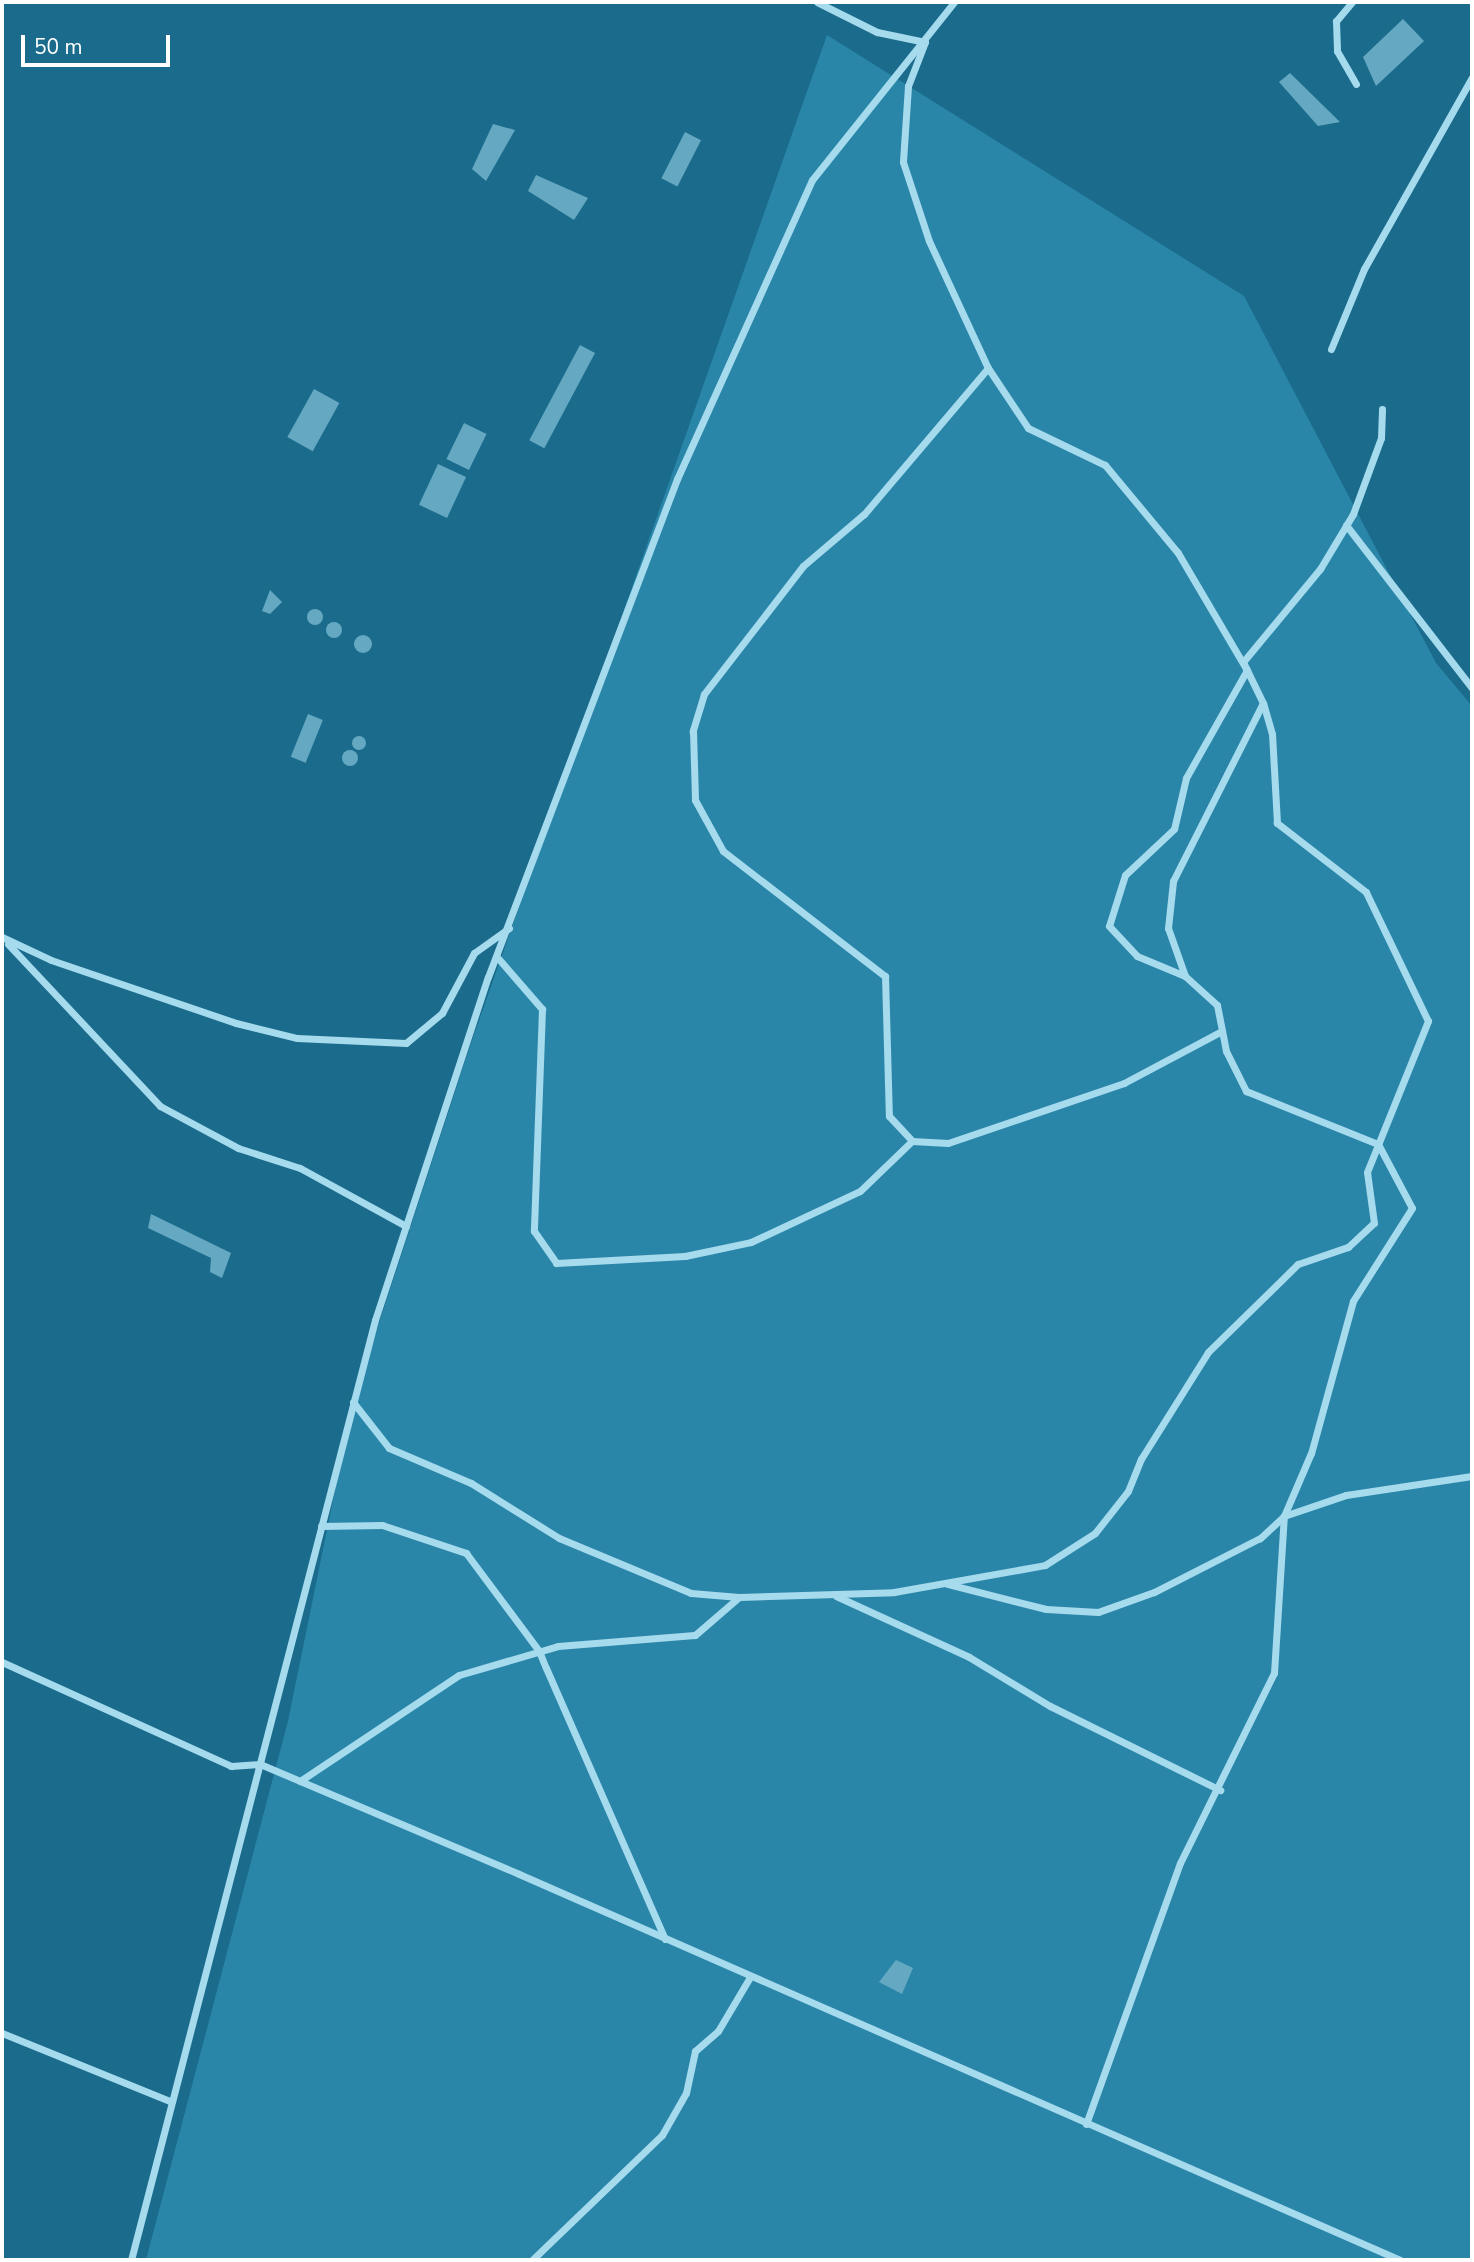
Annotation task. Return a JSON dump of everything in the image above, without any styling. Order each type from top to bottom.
[{"type":"street","points":[[817,2],[877,32],[925,42]]},
{"type":"street","points":[[131,2260],[354,1402],[406,1226],[497,957],[677,479],[781,246],[829,153],[925,42],[954,2]]},
{"type":"street","points":[[1352,2],[1336,21],[1337,51],[1356,84]]},
{"type":"street","points":[[354,1402],[389,1448],[471,1483],[559,1538],[691,1593],[739,1597],[835,1596],[947,1584],[1045,1564],[1095,1533],[1128,1491],[1141,1459],[1208,1352],[1298,1264],[1348,1247],[1374,1223],[1367,1172],[1428,1021],[1366,892],[1277,823],[1272,734],[1264,703],[1243,662],[1178,553],[1105,465],[1028,428],[988,368],[929,241],[903,162],[908,86],[925,42]]},
{"type":"street","points":[[1331,349],[1364,269],[1472,77]]},
{"type":"street","points":[[988,368],[864,514],[803,566],[704,694],[693,731],[695,800],[723,851],[885,976],[889,1116],[912,1141],[948,1143],[1124,1083],[1222,1031]]},
{"type":"street","points":[[1243,662],[1320,569],[1346,525],[1381,438],[1382,409]]},
{"type":"street","points":[[1346,525],[1472,688]]},
{"type":"street","points":[[1086,2124],[1176,1874],[1220,1790],[1274,1673],[1284,1516],[1311,1453],[1353,1301],[1412,1209],[1378,1144],[1246,1091],[1222,1031],[1217,1005],[1185,976],[1138,956],[1109,926],[1125,875],[1174,828],[1186,778],[1227,714],[1247,670],[1243,662]]},
{"type":"street","points":[[1185,976],[1168,928],[1173,881],[1264,703]]},
{"type":"street","points":[[3,939],[261,1029],[297,1038],[406,1043],[442,1013],[474,953],[509,928]]},
{"type":"street","points":[[3,939],[160,1106],[238,1149],[300,1168],[406,1226]]},
{"type":"street","points":[[497,957],[542,1009],[534,1231],[556,1263],[685,1256],[751,1242],[860,1191],[912,1141]]},
{"type":"street","points":[[947,1584],[1046,1609],[1119,1608],[1219,1563],[1284,1516],[1346,1495],[1472,1476]]},
{"type":"street","points":[[321,1526],[382,1525],[466,1553],[539,1651],[666,1939]]},
{"type":"street","points":[[835,1596],[968,1657],[1050,1706],[1220,1790]]},
{"type":"street","points":[[300,1781],[459,1675],[558,1646],[695,1635],[739,1597]]},
{"type":"street","points":[[2,1662],[231,1766],[260,1764],[300,1781],[1400,2260]]},
{"type":"street","points":[[532,2260],[662,2135],[686,2093],[695,2051],[718,2031],[750,1977]]},
{"type":"street","points":[[2,2033],[172,2102]]},
{"type":"shaded area","points":[[827,35],[1244,296],[1436,663],[1472,706],[1472,2260],[146,2260],[288,1721],[353,1402],[470,1046]]},
{"type":"building","points":[[1403,19],[1424,41],[1376,86],[1363,57]]},
{"type":"building","points":[[1290,73],[1340,122],[1318,126],[1279,82]]},
{"type":"building","points":[[493,124],[515,130],[486,181],[472,169]]},
{"type":"building","points":[[685,132],[701,140],[677,187],[661,178]]},
{"type":"building","points":[[536,175],[588,198],[574,220],[528,191]]},
{"type":"building","points":[[580,345],[595,353],[544,448],[529,440]]},
{"type":"building","points":[[314,389],[339,403],[313,451],[287,437]]},
{"type":"building","points":[[464,423],[486,434],[469,470],[446,459]]},
{"type":"building","points":[[438,464],[466,477],[447,518],[419,505]]},
{"type":"building","points":[[270,590],[282,602],[270,614],[262,611]]},
{"type":"building","points":[[312,609],[318,609],[323,617],[321,623],[312,625],[307,620],[307,614]]},
{"type":"building","points":[[331,622],[337,622],[342,630],[340,636],[331,638],[326,633],[326,627]]},
{"type":"building","points":[[363,635],[369,638],[372,644],[369,650],[363,653],[357,650],[354,644],[357,638]]},
{"type":"building","points":[[308,714],[323,720],[306,763],[291,757]]},
{"type":"building","points":[[359,736],[364,738],[364,748],[359,750],[354,748],[352,743],[354,738]]},
{"type":"building","points":[[350,750],[356,752],[356,764],[350,766],[344,764],[342,758],[344,752]]},
{"type":"building","points":[[151,1214],[231,1253],[222,1278],[210,1272],[211,1258],[148,1228]]},
{"type":"building","points":[[896,1960],[913,1968],[902,1994],[879,1982]]}]
